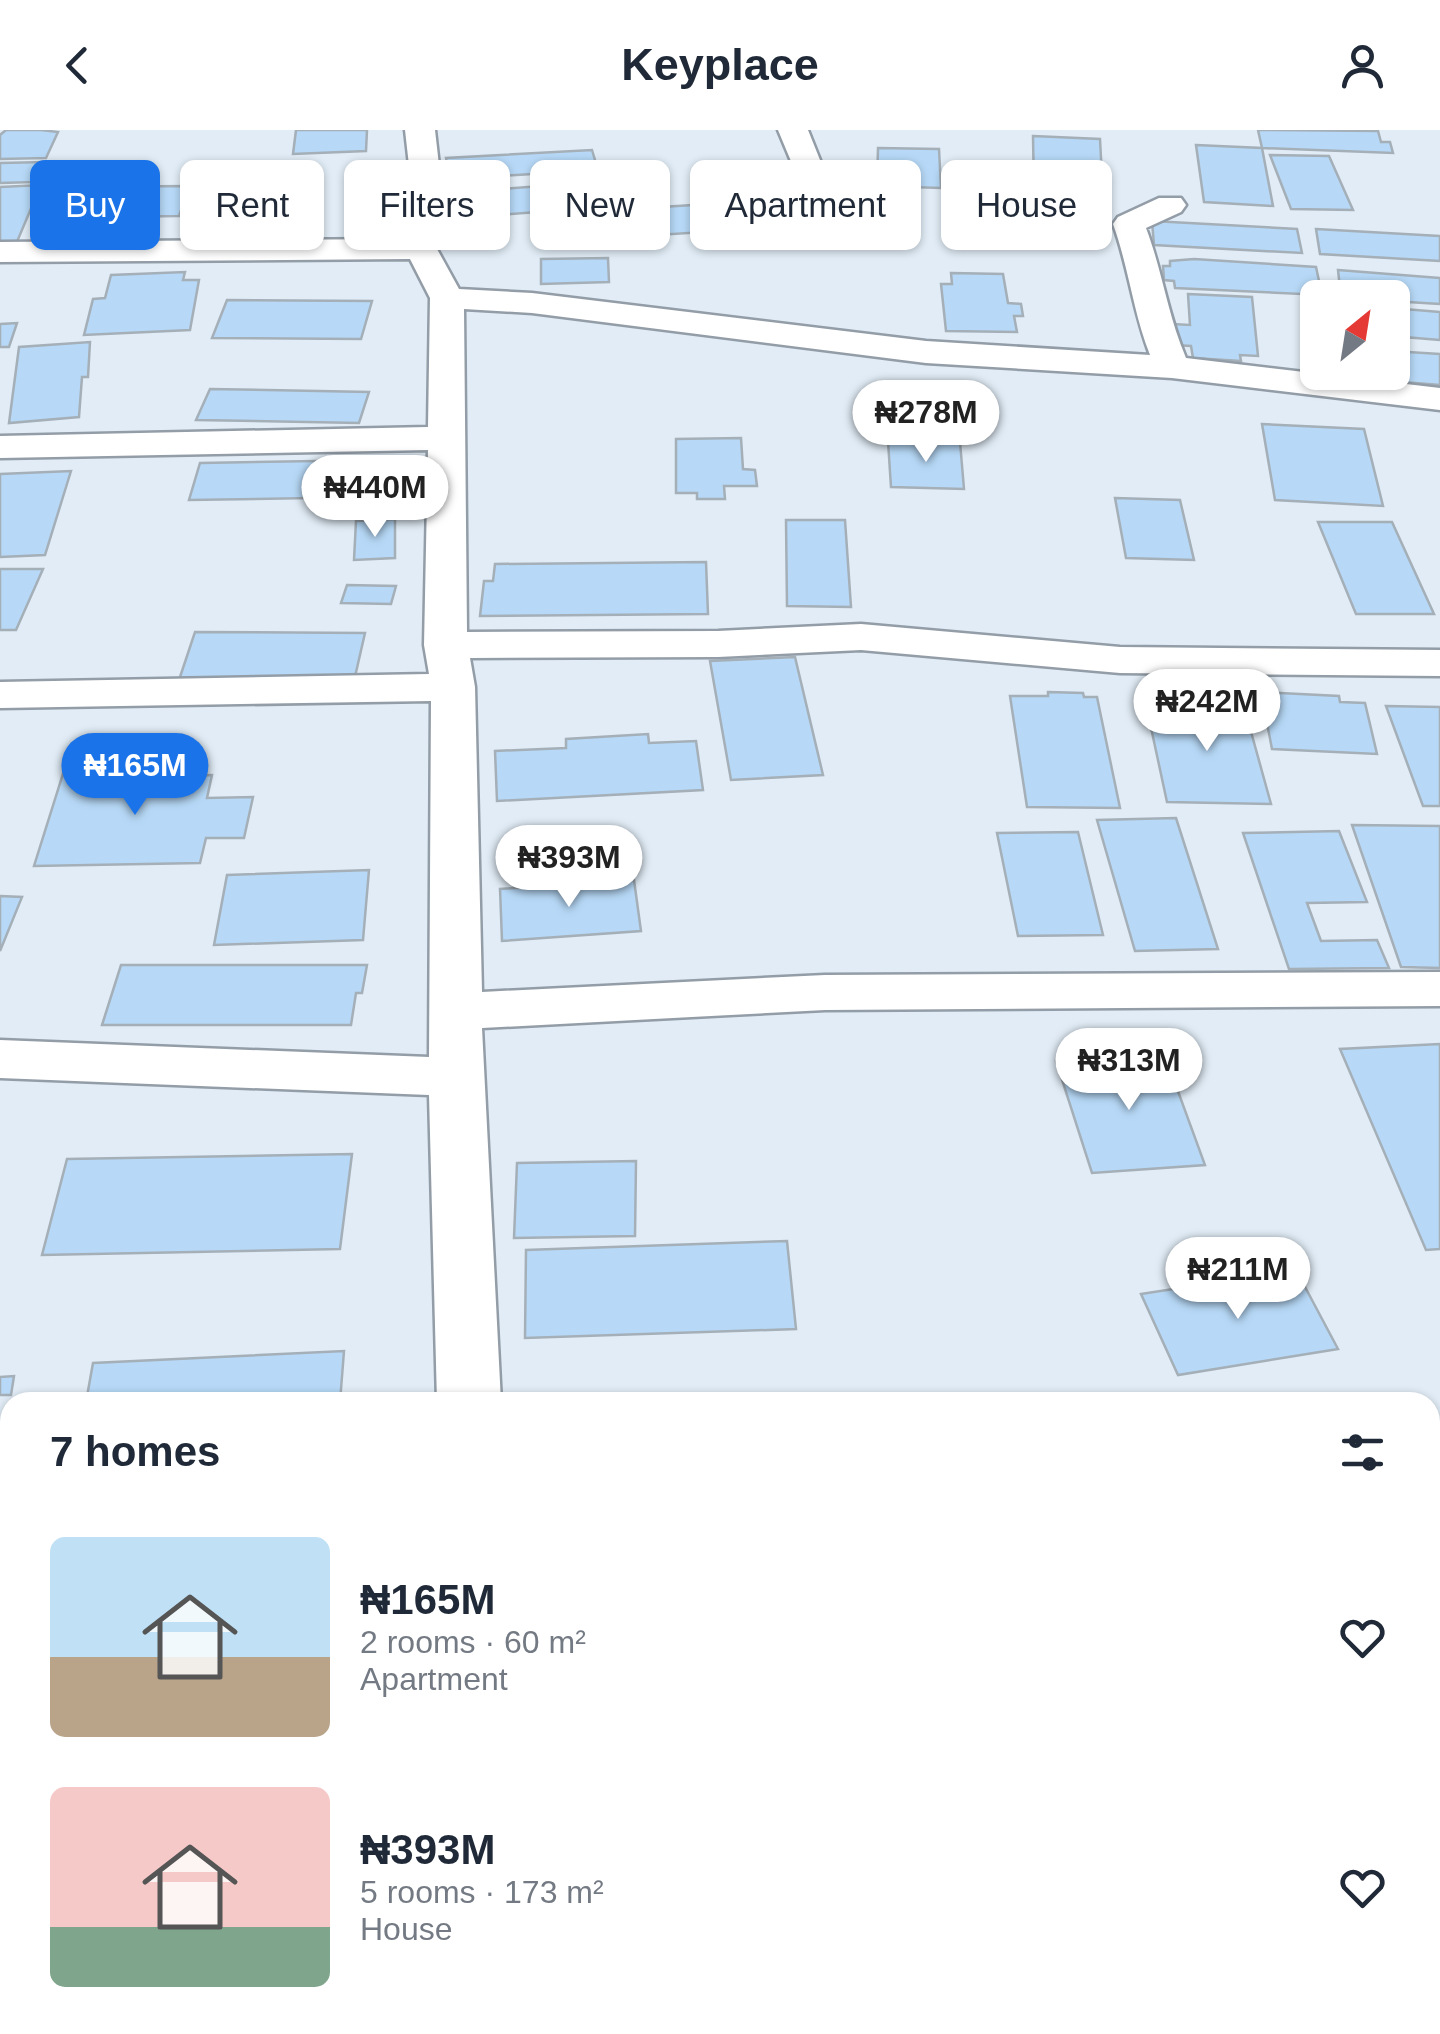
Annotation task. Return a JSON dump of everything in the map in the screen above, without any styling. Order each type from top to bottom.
[{"type":"street","points":[[420,130],[423,160]]},
{"type":"street","points":[[792,130],[804,160]]},
{"type":"street","points":[[1170,205],[1129,224],[1144,265],[1151,315],[1172,367]]},
{"type":"street","points":[[0,252],[344,250]]},
{"type":"street","points":[[422,250],[446,298],[456,1076],[469,1392]]},
{"type":"street","points":[[446,298],[532,302],[926,352],[1172,367],[1440,399]]},
{"type":"street","points":[[0,447],[448,438]]},
{"type":"street","points":[[0,695],[861,637],[1120,660],[1440,663]]},
{"type":"street","points":[[456,1012],[624,998],[963,988],[1440,989]]},
{"type":"street","points":[[0,1059],[456,1076]]},
{"type":"building","points":[[6,130],[58,132],[46,158],[0,159],[0,135]]},
{"type":"building","points":[[296,130],[367,130],[366,151],[293,154]]},
{"type":"building","points":[[1258,130],[1378,131],[1381,142],[1390,142],[1393,153],[1262,148]]},
{"type":"building","points":[[1033,136],[1100,139],[1101,160],[1033,160]]},
{"type":"building","points":[[1196,145],[1262,148],[1273,206],[1204,202]]},
{"type":"building","points":[[878,148],[939,149],[941,188],[921,187],[921,160],[878,160]]},
{"type":"building","points":[[592,150],[595,160],[530,160],[530,174],[510,175],[510,160],[446,158]]},
{"type":"building","points":[[1270,155],[1329,156],[1353,210],[1291,209]]},
{"type":"building","points":[[30,162],[30,182],[0,183],[0,163]]},
{"type":"building","points":[[30,186],[30,211],[16,244],[0,244],[0,187]]},
{"type":"building","points":[[160,186],[180,186],[179,216],[160,216]]},
{"type":"building","points":[[530,187],[530,212],[510,214],[510,188]]},
{"type":"building","points":[[690,205],[690,233],[670,234],[670,206]]},
{"type":"building","points":[[1152,221],[1297,229],[1302,253],[1154,245]]},
{"type":"building","points":[[1316,229],[1440,236],[1440,261],[1320,254]]},
{"type":"building","points":[[608,258],[609,282],[541,284],[541,259]]},
{"type":"building","points":[[1170,261],[1316,267],[1319,280],[1300,280],[1300,294],[1175,288],[1174,281],[1164,280],[1163,266],[1170,266]]},
{"type":"building","points":[[1338,270],[1440,278],[1440,304],[1410,302],[1410,280],[1339,280]]},
{"type":"building","points":[[185,272],[183,280],[199,280],[190,330],[84,335],[93,299],[105,298],[111,275]]},
{"type":"building","points":[[951,273],[1003,274],[1008,303],[1021,304],[1023,316],[1014,316],[1017,332],[946,331],[941,284],[952,284]]},
{"type":"building","points":[[1188,294],[1252,297],[1258,356],[1240,355],[1241,361],[1193,358],[1191,346],[1174,345],[1173,324],[1190,325]]},
{"type":"building","points":[[227,300],[372,301],[361,339],[212,338]]},
{"type":"building","points":[[1410,310],[1440,312],[1440,340],[1410,338]]},
{"type":"building","points":[[17,323],[9,347],[0,347],[0,324]]},
{"type":"building","points":[[90,342],[88,377],[82,377],[79,417],[9,423],[19,347]]},
{"type":"building","points":[[1410,352],[1440,354],[1440,385],[1410,383]]},
{"type":"building","points":[[210,389],[369,392],[359,423],[196,420]]},
{"type":"building","points":[[1262,424],[1364,429],[1383,506],[1275,500]]},
{"type":"building","points":[[741,438],[743,469],[755,470],[757,486],[724,486],[725,499],[697,499],[697,493],[676,493],[676,439]]},
{"type":"building","points":[[888,441],[960,442],[964,489],[891,487]]},
{"type":"building","points":[[378,460],[372,497],[189,500],[200,463]]},
{"type":"building","points":[[71,471],[45,555],[0,557],[0,474]]},
{"type":"building","points":[[1115,498],[1180,500],[1194,560],[1126,558]]},
{"type":"building","points":[[395,519],[395,558],[354,560],[356,521]]},
{"type":"building","points":[[786,520],[845,520],[851,607],[787,606]]},
{"type":"building","points":[[1318,522],[1392,522],[1434,614],[1356,614]]},
{"type":"building","points":[[706,562],[708,614],[480,616],[484,581],[493,581],[495,564]]},
{"type":"building","points":[[0,569],[43,569],[16,630],[0,630]]},
{"type":"building","points":[[347,585],[396,586],[391,604],[341,603]]},
{"type":"building","points":[[195,632],[365,633],[354,681],[179,680]]},
{"type":"building","points":[[795,657],[823,775],[731,780],[710,661]]},
{"type":"building","points":[[1048,692],[1097,697],[1120,808],[1027,807],[1010,696],[1048,696]]},
{"type":"building","points":[[1261,692],[1339,696],[1340,702],[1365,703],[1377,754],[1272,749]]},
{"type":"building","points":[[1164,699],[1213,699],[1216,710],[1245,710],[1271,804],[1167,802],[1147,709],[1166,709]]},
{"type":"building","points":[[1386,706],[1440,707],[1440,806],[1423,806]]},
{"type":"building","points":[[648,734],[649,743],[696,741],[703,790],[497,801],[495,751],[566,748],[566,739]]},
{"type":"building","points":[[117,760],[111,777],[212,775],[207,798],[253,797],[244,838],[206,838],[200,863],[34,866],[67,761]]},
{"type":"building","points":[[1176,818],[1218,949],[1135,951],[1097,820]]},
{"type":"building","points":[[1352,825],[1440,826],[1440,968],[1401,967]]},
{"type":"building","points":[[1339,831],[1367,902],[1307,903],[1321,941],[1377,940],[1389,968],[1289,969],[1243,833]]},
{"type":"building","points":[[1078,832],[1103,935],[1018,936],[997,833]]},
{"type":"building","points":[[369,870],[363,940],[214,945],[227,875]]},
{"type":"building","points":[[634,880],[641,931],[502,941],[500,889]]},
{"type":"building","points":[[0,896],[22,897],[0,951]]},
{"type":"building","points":[[121,965],[367,965],[362,993],[356,993],[351,1025],[102,1025]]},
{"type":"building","points":[[1440,1044],[1440,1249],[1426,1250],[1340,1049]]},
{"type":"building","points":[[1164,1053],[1205,1165],[1092,1173],[1056,1061]]},
{"type":"building","points":[[352,1154],[340,1249],[42,1255],[67,1159]]},
{"type":"building","points":[[636,1161],[635,1236],[514,1238],[517,1163]]},
{"type":"building","points":[[787,1241],[796,1329],[525,1338],[526,1250]]},
{"type":"building","points":[[1296,1270],[1338,1349],[1178,1375],[1141,1294]]},
{"type":"building","points":[[344,1351],[341,1392],[88,1392],[93,1363]]},
{"type":"building","points":[[14,1376],[11,1392],[0,1392],[0,1377]]}]
